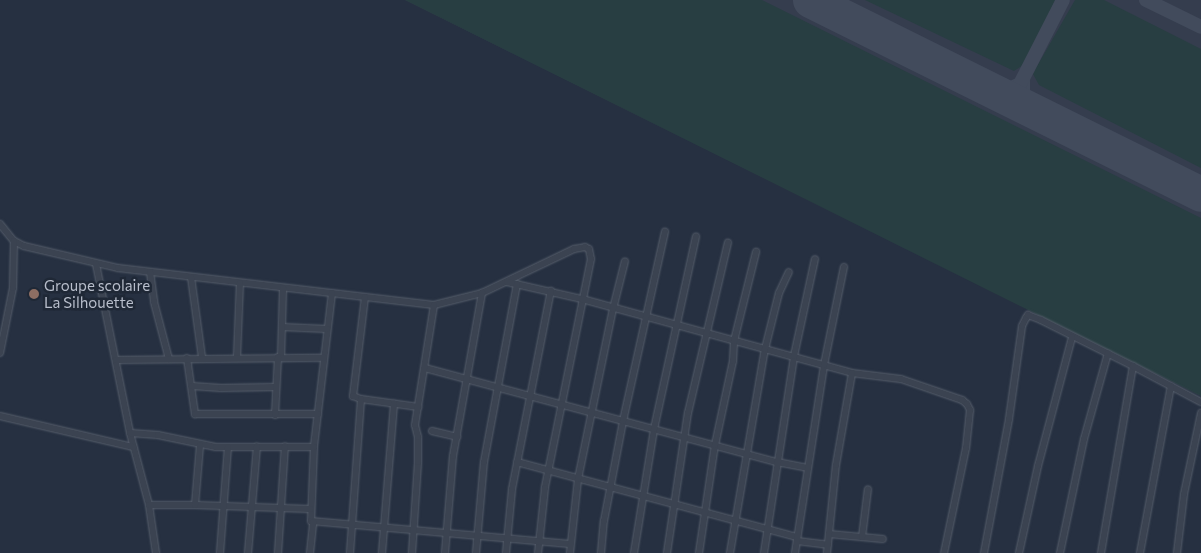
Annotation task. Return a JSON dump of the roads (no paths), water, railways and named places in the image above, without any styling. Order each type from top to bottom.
[{"type":"street","points":[[0,224],[14,241],[24,246],[96,264],[240,283],[434,305],[482,293],[574,249],[584,247],[591,252],[591,259],[548,471],[538,553]]},
{"type":"street","points":[[601,553],[622,421],[665,232]]},
{"type":"street","points":[[634,553],[654,429],[696,237]]},
{"type":"street","points":[[0,353],[12,288],[14,241]]},
{"type":"street","points":[[667,553],[685,438],[706,334],[728,243]]},
{"type":"street","points":[[699,553],[715,445],[733,361],[734,341],[756,252]]},
{"type":"street","points":[[764,553],[794,356],[815,258]]},
{"type":"street","points":[[570,553],[578,479],[613,308],[625,261]]},
{"type":"street","points":[[96,264],[130,433],[149,505],[156,553]]},
{"type":"street","points":[[795,553],[824,365],[844,267]]},
{"type":"street","points":[[150,272],[154,302],[169,359]]},
{"type":"street","points":[[730,553],[765,349],[778,293],[789,272]]},
{"type":"street","points":[[191,277],[202,357]]},
{"type":"street","points":[[507,282],[582,299],[645,318],[794,356],[852,373],[902,379],[967,404],[969,420],[966,448],[944,553]]},
{"type":"street","points":[[237,357],[240,283]]},
{"type":"street","points":[[476,553],[484,462],[517,284]]},
{"type":"street","points":[[275,415],[283,288]]},
{"type":"street","points":[[506,553],[509,509],[517,462],[551,291]]},
{"type":"street","points":[[445,553],[450,482],[482,293]]},
{"type":"street","points":[[310,553],[313,522],[310,519],[310,509],[314,447],[332,294]]},
{"type":"street","points":[[365,297],[352,394],[354,397],[361,399],[418,407]]},
{"type":"street","points":[[412,553],[418,437],[415,428],[434,305]]},
{"type":"street","points":[[984,553],[1009,419],[1022,326],[1028,315],[1108,353],[1201,402]]},
{"type":"street","points":[[282,327],[327,329]]},
{"type":"street","points":[[1019,553],[1038,466],[1072,337]]},
{"type":"street","points":[[1060,553],[1084,439],[1108,353]]},
{"type":"street","points":[[116,360],[202,357],[324,358]]},
{"type":"street","points":[[187,358],[194,414],[318,414]]},
{"type":"street","points":[[1101,553],[1133,366]]},
{"type":"street","points":[[424,368],[561,403],[685,438],[807,468]]},
{"type":"street","points":[[827,553],[836,466],[852,373]]},
{"type":"street","points":[[192,386],[276,387]]},
{"type":"street","points":[[1140,553],[1171,386]]},
{"type":"street","points":[[350,553],[361,399]]},
{"type":"street","points":[[382,553],[394,403]]},
{"type":"street","points":[[1177,553],[1184,494],[1201,413]]},
{"type":"street","points":[[0,416],[133,446]]},
{"type":"street","points":[[432,431],[457,437]]},
{"type":"street","points":[[130,433],[158,435],[200,445],[228,447],[314,447]]},
{"type":"street","points":[[196,505],[200,445]]},
{"type":"street","points":[[248,553],[257,446]]},
{"type":"street","points":[[278,553],[285,446]]},
{"type":"street","points":[[220,553],[228,447]]},
{"type":"street","points":[[517,462],[704,511],[797,539],[828,545]]},
{"type":"street","points":[[862,537],[868,489]]},
{"type":"street","points":[[149,505],[253,506],[310,509]]},
{"type":"street","points":[[313,522],[570,544]]},
{"type":"street","points":[[829,534],[883,539]]},
{"type":"place","name":"Groupe scolaire La Silhouette","points":[[34,294]]}]
